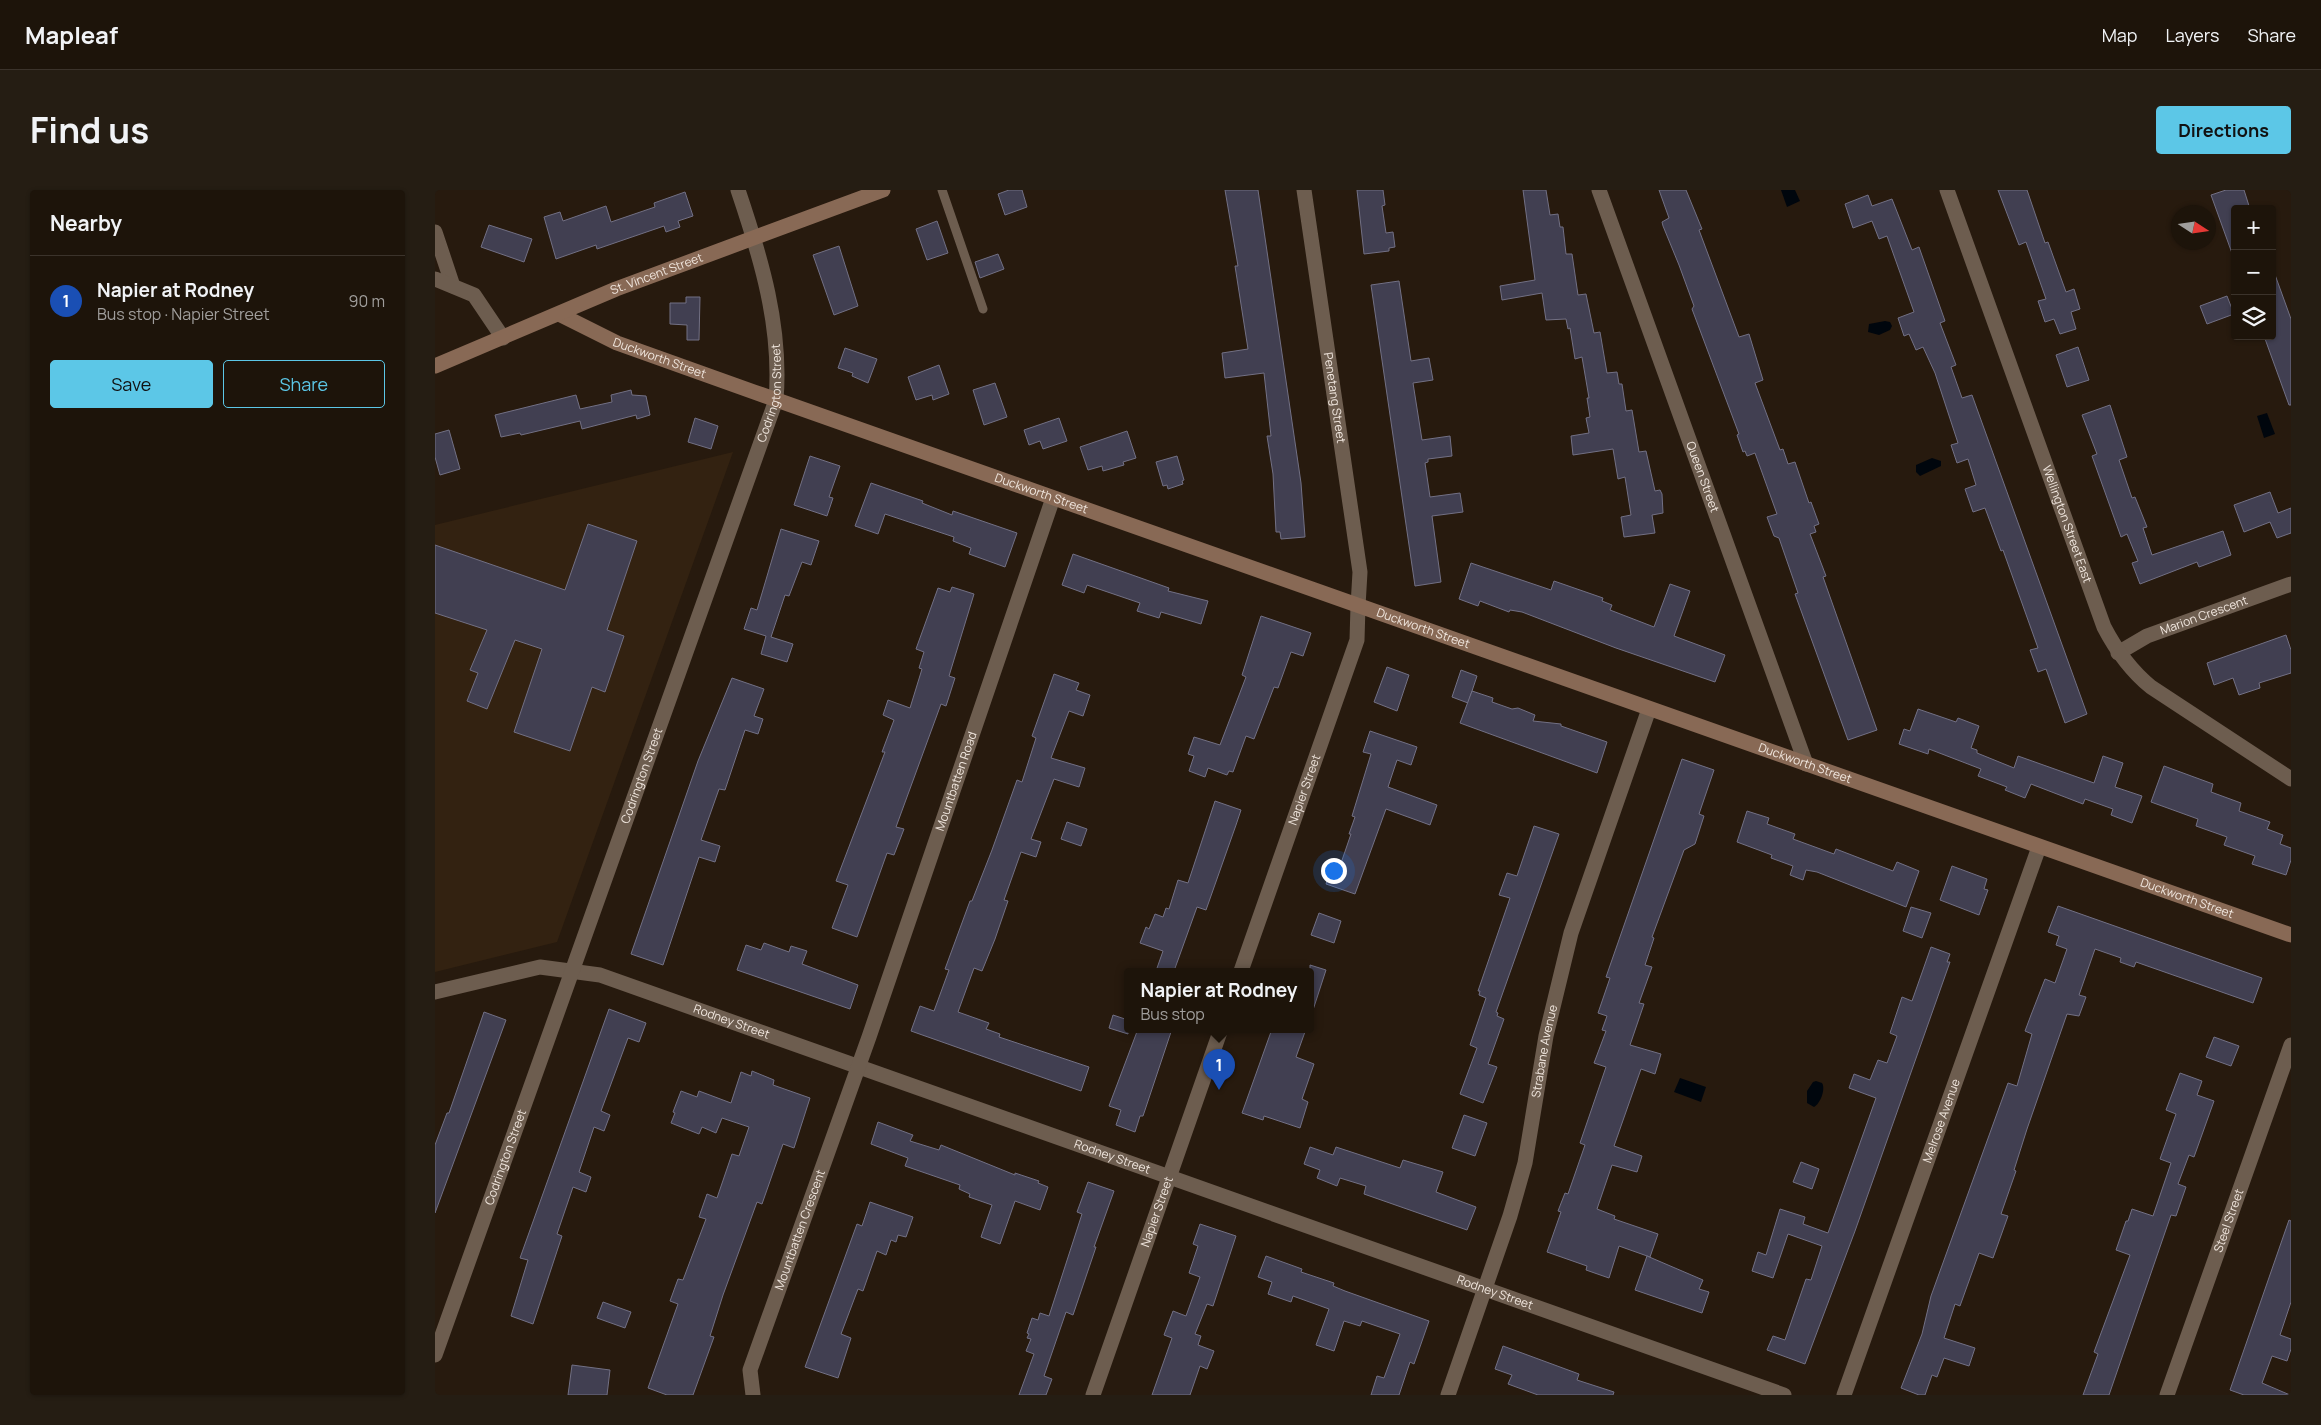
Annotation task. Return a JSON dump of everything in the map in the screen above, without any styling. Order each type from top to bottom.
[{"type":"main road","name":"St. Vincent Street","points":[[435,366],[616,288],[883,190]]},
{"type":"main road","name":"Duckworth Street","points":[[559,314],[617,342],[776,400],[1649,710],[2291,935]]},
{"type":"street","name":"Codrington Street","points":[[436,1346],[574,972],[776,400],[779,370],[772,313],[763,265],[737,190]]},
{"type":"street","name":"Penetang Street","points":[[1304,190],[1360,572],[1358,606]]},
{"type":"street","name":"Queen Street","points":[[1599,190],[1806,764]]},
{"type":"street","name":"Wellington Street East","points":[[1947,190],[2104,627],[2118,654],[2138,676],[2151,686],[2291,779]]},
{"type":"street","points":[[435,232],[453,286]]},
{"type":"street","points":[[435,279],[474,295],[503,338]]},
{"type":"street","name":"Mountbatten Road","points":[[858,1066],[1053,498]]},
{"type":"street","name":"Marion Crescent","points":[[2118,654],[2147,636],[2291,584]]},
{"type":"street","name":"Napier Street","points":[[1242,968],[1357,640],[1358,606]]},
{"type":"street","name":"Strabane Avenue","points":[[1448,1395],[1510,1216],[1525,1163],[1546,1036],[1562,965],[1649,710]]},
{"type":"street","name":"Melrose Avenue","points":[[1844,1395],[2039,847]]},
{"type":"street","name":"Rodney Street","points":[[435,992],[540,967],[600,975],[1784,1395]]},
{"type":"street","name":"Napier Street","points":[[1093,1395],[1220,1033]]},
{"type":"street","name":"Steel Street","points":[[2167,1395],[2291,1045]]},
{"type":"street","name":"Mountbatten Crescent","points":[[753,1395],[750,1370],[858,1066]]},
{"type":"lane","points":[[942,190],[983,309]]},
{"type":"shaded area","points":[[1781,190],[1795,190],[1800,201],[1787,207]]},
{"type":"shaded area","points":[[1890,322],[1892,326],[1890,330],[1879,335],[1868,332],[1869,324]]},
{"type":"shaded area","points":[[2267,413],[2275,434],[2264,438],[2257,416]]},
{"type":"shaded area","points":[[733,452],[557,942],[435,972],[435,525]]},
{"type":"shaded area","points":[[1932,458],[1941,461],[1941,466],[1920,476],[1916,472],[1916,465]]},
{"type":"shaded area","points":[[1680,1078],[1706,1087],[1701,1102],[1674,1092]]},
{"type":"shaded area","points":[[1813,1082],[1822,1083],[1823,1092],[1820,1100],[1814,1107],[1807,1103],[1807,1091]]},
{"type":"building","points":[[1009,190],[1022,190],[1027,207],[1005,215],[998,194]]},
{"type":"building","points":[[1225,190],[1258,190],[1301,483],[1305,537],[1281,539],[1280,532],[1276,532],[1273,474],[1267,436],[1271,436],[1264,373],[1225,378],[1222,353],[1248,349],[1235,266],[1238,266]]},
{"type":"building","points":[[1357,190],[1383,190],[1385,205],[1382,206],[1386,233],[1393,232],[1395,247],[1389,248],[1389,251],[1364,254]]},
{"type":"building","points":[[1523,190],[1546,190],[1550,215],[1558,214],[1560,227],[1563,227],[1566,254],[1572,254],[1578,295],[1586,294],[1594,333],[1600,332],[1607,373],[1617,372],[1619,384],[1622,384],[1626,411],[1632,410],[1639,452],[1646,451],[1655,491],[1660,490],[1662,494],[1663,513],[1652,515],[1655,533],[1624,537],[1621,517],[1631,515],[1625,477],[1618,479],[1613,449],[1573,455],[1571,436],[1589,433],[1586,418],[1590,417],[1587,398],[1589,398],[1582,357],[1575,359],[1570,328],[1568,329],[1566,319],[1546,320],[1542,293],[1502,300],[1500,286],[1535,280]]},
{"type":"building","points":[[1659,190],[1686,190],[1702,229],[1699,230],[1739,337],[1749,334],[1763,380],[1755,383],[1780,450],[1783,449],[1788,464],[1795,462],[1809,503],[1811,502],[1819,524],[1814,526],[1816,532],[1810,534],[1826,576],[1823,577],[1877,730],[1848,740],[1795,594],[1798,593],[1779,538],[1774,536],[1767,517],[1777,514],[1755,453],[1747,456],[1745,451],[1743,452],[1737,435],[1739,434],[1692,309],[1694,306],[1663,226],[1662,222],[1669,218]]},
{"type":"building","points":[[1998,190],[2027,190],[2045,243],[2048,242],[2066,292],[2074,289],[2080,309],[2071,312],[2076,329],[2060,334],[2054,319],[2045,322],[2038,301],[2046,299],[2026,242],[2019,245]]},
{"type":"building","points":[[2226,190],[2244,190],[2249,205],[2231,205],[2231,250],[2216,205],[2211,195]]},
{"type":"building","points":[[685,192],[693,216],[678,221],[680,227],[666,232],[664,226],[597,249],[596,245],[556,259],[544,217],[560,212],[563,221],[606,206],[611,222],[655,207],[654,203]]},
{"type":"building","points":[[1868,195],[1872,206],[1892,199],[1912,250],[1919,247],[1945,321],[1940,323],[1956,365],[1951,367],[1962,398],[1972,395],[2087,714],[2065,723],[2046,669],[2038,672],[2030,650],[2038,648],[2003,550],[2001,551],[1985,508],[1973,512],[1965,489],[1976,485],[1968,459],[1957,463],[1951,445],[1958,443],[1935,373],[1923,347],[1916,350],[1909,334],[1904,336],[1898,318],[1914,312],[1887,236],[1879,239],[1872,221],[1853,228],[1845,204]]},
{"type":"building","points":[[937,221],[948,253],[927,260],[916,229]]},
{"type":"building","points":[[489,225],[532,239],[524,262],[481,247]]},
{"type":"building","points":[[839,246],[858,306],[834,315],[813,255]]},
{"type":"building","points":[[998,254],[1004,269],[980,278],[975,262]]},
{"type":"building","points":[[2276,278],[2291,319],[2291,405],[2289,405],[2265,340],[2276,340]]},
{"type":"building","points":[[1399,281],[1411,361],[1429,358],[1433,380],[1413,383],[1422,440],[1450,436],[1452,456],[1428,459],[1428,462],[1425,463],[1430,497],[1460,493],[1463,512],[1432,516],[1441,582],[1415,586],[1371,285]]},
{"type":"building","points":[[2227,296],[2231,306],[2231,315],[2207,324],[2200,306]]},
{"type":"building","points":[[686,297],[700,297],[699,340],[687,340],[687,325],[670,324],[670,303],[686,303]]},
{"type":"building","points":[[2078,347],[2089,380],[2067,387],[2056,355]]},
{"type":"building","points":[[845,348],[877,359],[868,383],[852,376],[853,373],[838,368]]},
{"type":"building","points":[[939,365],[949,394],[933,400],[932,395],[916,400],[908,377]]},
{"type":"building","points":[[995,383],[1007,417],[984,425],[973,390]]},
{"type":"building","points":[[631,390],[632,395],[646,396],[650,415],[637,419],[636,415],[582,429],[580,421],[521,435],[520,433],[501,437],[495,415],[576,395],[580,409],[612,402],[611,395]]},
{"type":"building","points":[[2110,405],[2127,457],[2119,460],[2132,498],[2135,497],[2147,527],[2143,528],[2152,555],[2223,531],[2231,555],[2199,567],[2197,562],[2140,584],[2132,563],[2138,561],[2127,534],[2121,537],[2092,456],[2097,454],[2082,415]]},
{"type":"building","points":[[695,418],[718,426],[711,449],[688,442]]},
{"type":"building","points":[[1059,418],[1067,441],[1043,449],[1040,441],[1029,445],[1024,430]]},
{"type":"building","points":[[449,430],[460,469],[440,475],[435,457],[435,434]]},
{"type":"building","points":[[1127,431],[1136,458],[1123,462],[1124,465],[1103,471],[1102,466],[1088,470],[1080,447]]},
{"type":"building","points":[[810,456],[840,466],[829,497],[833,498],[827,516],[794,505]]},
{"type":"building","points":[[1177,456],[1184,480],[1182,481],[1183,484],[1168,489],[1167,485],[1163,486],[1156,462]]},
{"type":"building","points":[[871,483],[923,501],[922,503],[952,515],[953,511],[1017,533],[1005,567],[969,554],[971,548],[953,541],[954,537],[885,514],[878,534],[855,526]]},
{"type":"building","points":[[2270,492],[2278,513],[2291,508],[2291,533],[2277,538],[2270,522],[2244,532],[2234,505]]},
{"type":"building","points":[[588,524],[637,541],[607,630],[624,636],[605,692],[592,687],[570,751],[514,732],[542,649],[515,640],[487,709],[467,701],[478,673],[470,670],[487,630],[435,613],[435,545],[565,590]]},
{"type":"building","points":[[781,529],[819,541],[811,565],[802,562],[789,596],[785,595],[771,637],[793,644],[787,662],[761,654],[766,636],[744,629],[751,608],[757,610]]},
{"type":"building","points":[[1073,554],[1169,588],[1168,591],[1208,601],[1201,624],[1161,612],[1159,618],[1137,611],[1140,603],[1087,585],[1084,593],[1062,585]]},
{"type":"building","points":[[1471,563],[1551,590],[1554,581],[1603,598],[1602,601],[1612,605],[1610,610],[1654,627],[1670,584],[1690,591],[1674,636],[1725,655],[1715,682],[1616,648],[1522,612],[1510,610],[1509,612],[1480,601],[1478,606],[1459,599]]},
{"type":"building","points":[[952,587],[974,594],[949,676],[955,678],[946,706],[941,704],[896,827],[904,829],[894,855],[887,853],[857,937],[832,928],[848,885],[836,881],[885,752],[882,752],[894,720],[883,715],[888,700],[910,708],[922,669],[919,668],[924,652],[916,649],[938,588],[950,592]]},
{"type":"building","points":[[1261,616],[1311,633],[1303,656],[1291,652],[1278,688],[1274,687],[1254,739],[1246,736],[1233,772],[1229,771],[1227,775],[1208,768],[1205,777],[1189,771],[1194,756],[1188,754],[1194,737],[1220,745],[1246,677],[1242,675]]},
{"type":"building","points":[[2286,635],[2291,650],[2291,673],[2259,683],[2260,688],[2239,695],[2233,678],[2214,685],[2207,663]]},
{"type":"building","points":[[1387,667],[1409,675],[1397,711],[1374,702]]},
{"type":"building","points":[[1461,670],[1477,676],[1468,703],[1452,697]]},
{"type":"building","points":[[1054,674],[1079,683],[1076,690],[1090,695],[1083,716],[1069,711],[1051,758],[1085,768],[1079,787],[1054,779],[1031,839],[1041,842],[1036,857],[1021,852],[1004,900],[1008,901],[995,939],[982,971],[974,968],[958,1012],[989,1023],[986,1029],[1000,1034],[999,1037],[1089,1067],[1081,1091],[911,1031],[920,1006],[934,1011],[949,970],[945,969],[970,901],[972,901],[992,850],[1017,780],[1022,782],[1036,738],[1032,736]]},
{"type":"building","points":[[732,678],[764,689],[754,716],[763,719],[758,734],[745,730],[725,790],[719,789],[701,840],[720,846],[715,862],[699,857],[663,965],[631,954],[698,761]]},
{"type":"building","points":[[1472,691],[1493,698],[1492,702],[1512,709],[1518,708],[1535,715],[1533,721],[1561,724],[1561,726],[1607,742],[1597,773],[1460,723]]},
{"type":"building","points":[[1918,709],[1956,722],[1958,718],[1979,726],[1971,748],[1977,750],[1977,753],[2014,768],[2018,756],[2094,783],[2103,756],[2123,763],[2115,787],[2142,796],[2132,823],[2111,815],[2113,809],[2085,799],[2083,804],[2031,784],[2025,798],[2005,790],[2007,787],[1978,776],[1981,769],[1929,749],[1928,754],[1899,744],[1904,729],[1910,731]]},
{"type":"building","points":[[1370,731],[1417,747],[1411,765],[1397,760],[1388,787],[1437,805],[1430,825],[1386,809],[1355,894],[1326,884],[1332,867],[1339,869],[1351,834],[1349,834],[1355,817],[1352,816],[1371,754],[1363,752]]},
{"type":"building","points":[[1682,759],[1714,770],[1699,814],[1704,816],[1695,844],[1684,850],[1652,937],[1654,938],[1645,965],[1652,967],[1639,1003],[1644,1004],[1630,1045],[1661,1054],[1655,1074],[1641,1069],[1614,1146],[1642,1156],[1637,1172],[1612,1165],[1597,1209],[1615,1216],[1614,1219],[1658,1234],[1650,1257],[1619,1246],[1609,1278],[1586,1270],[1587,1266],[1547,1252],[1561,1212],[1558,1211],[1565,1193],[1568,1194],[1585,1145],[1580,1143],[1606,1067],[1594,1063],[1606,1031],[1602,1030],[1607,1016],[1598,1013],[1610,978],[1606,977]]},
{"type":"building","points":[[2164,766],[2213,784],[2211,792],[2241,803],[2239,811],[2270,822],[2267,829],[2283,835],[2280,844],[2291,848],[2291,860],[2286,875],[2252,864],[2255,856],[2224,845],[2227,837],[2196,826],[2198,819],[2151,802]]},
{"type":"building","points":[[1215,801],[1241,810],[1206,910],[1197,907],[1175,968],[1157,968],[1163,951],[1140,943],[1146,927],[1149,929],[1155,914],[1163,917],[1166,908],[1169,909],[1178,880],[1188,883]]},
{"type":"building","points":[[1747,811],[1769,818],[1767,824],[1795,834],[1793,839],[1834,854],[1836,849],[1893,871],[1897,862],[1919,871],[1906,907],[1817,872],[1806,870],[1803,880],[1790,875],[1793,866],[1771,858],[1772,855],[1737,842]]},
{"type":"building","points":[[1067,822],[1087,829],[1081,846],[1061,839]]},
{"type":"building","points":[[1534,826],[1559,834],[1496,1012],[1498,1013],[1497,1016],[1504,1019],[1488,1064],[1497,1067],[1483,1103],[1460,1094],[1477,1048],[1470,1045],[1486,998],[1479,995],[1480,991],[1478,991],[1510,898],[1499,895],[1507,873],[1517,876]]},
{"type":"building","points":[[1952,866],[1987,879],[1984,889],[1988,890],[1979,915],[1940,900]]},
{"type":"building","points":[[2058,906],[2262,978],[2253,1003],[2136,962],[2134,967],[2120,962],[2121,958],[2095,949],[2079,995],[2086,997],[2079,1016],[2067,1014],[2027,1129],[2014,1170],[2016,1171],[2001,1214],[2008,1216],[1993,1258],[1979,1253],[1960,1306],[1955,1304],[1944,1338],[1975,1348],[1969,1366],[1944,1358],[1937,1377],[1932,1375],[1925,1395],[1919,1395],[1901,1388],[1922,1334],[1931,1296],[2008,1083],[2017,1086],[2032,1034],[2025,1031],[2045,979],[2055,983],[2067,949],[2056,945],[2059,936],[2048,932]]},
{"type":"building","points":[[1911,907],[1931,913],[1922,938],[1903,931]]},
{"type":"building","points":[[1319,913],[1341,921],[1334,943],[1311,935]]},
{"type":"building","points":[[764,943],[789,952],[791,946],[807,951],[802,964],[858,985],[850,1009],[737,970],[746,945],[761,950]]},
{"type":"building","points":[[1931,947],[1950,954],[1947,962],[1950,962],[1855,1231],[1805,1364],[1767,1350],[1773,1336],[1785,1340],[1806,1279],[1811,1280],[1822,1246],[1788,1234],[1773,1278],[1752,1271],[1758,1252],[1766,1255],[1780,1209],[1805,1217],[1803,1224],[1828,1233],[1876,1098],[1849,1088],[1854,1074],[1870,1080],[1878,1060],[1887,1063],[1897,1036],[1890,1033],[1902,997],[1912,1001]]},
{"type":"building","points":[[1310,965],[1326,970],[1314,1007],[1314,968],[1310,968]]},
{"type":"building","points":[[609,1009],[646,1023],[639,1042],[628,1038],[601,1111],[610,1115],[604,1131],[594,1127],[579,1172],[591,1177],[586,1192],[573,1187],[557,1234],[562,1236],[533,1324],[511,1316],[528,1260],[520,1258]]},
{"type":"building","points":[[484,1012],[506,1020],[435,1213],[435,1145],[447,1113],[449,1113]]},
{"type":"building","points":[[1113,1015],[1124,1019],[1124,1033],[1109,1028]]},
{"type":"building","points":[[1136,1033],[1171,1033],[1143,1116],[1140,1116],[1135,1132],[1116,1125],[1121,1110],[1109,1106]]},
{"type":"building","points":[[1271,1033],[1305,1033],[1296,1057],[1314,1064],[1302,1099],[1308,1102],[1300,1128],[1264,1116],[1263,1120],[1242,1113]]},
{"type":"building","points":[[2214,1037],[2239,1046],[2231,1066],[2206,1057]]},
{"type":"building","points":[[752,1071],[774,1080],[773,1085],[810,1098],[794,1148],[783,1144],[762,1204],[757,1202],[723,1295],[710,1336],[714,1337],[693,1395],[667,1395],[648,1388],[678,1304],[670,1301],[678,1279],[683,1280],[706,1219],[699,1217],[707,1194],[717,1198],[732,1154],[739,1156],[749,1127],[722,1118],[716,1133],[702,1127],[699,1134],[671,1123],[675,1113],[673,1112],[681,1091],[697,1097],[699,1091],[731,1103],[741,1072],[751,1076]]},
{"type":"building","points":[[2180,1073],[2202,1081],[2197,1095],[2214,1101],[2194,1157],[2189,1155],[2178,1184],[2186,1187],[2176,1216],[2171,1215],[2109,1395],[2083,1395],[2098,1354],[2094,1352],[2130,1255],[2116,1250],[2126,1221],[2128,1221],[2132,1209],[2153,1216],[2171,1163],[2160,1159],[2176,1114],[2166,1110]]},
{"type":"building","points":[[1464,1115],[1487,1123],[1475,1156],[1452,1148]]},
{"type":"building","points":[[878,1122],[913,1135],[910,1141],[939,1150],[941,1145],[1015,1175],[1015,1173],[1039,1181],[1038,1183],[1048,1187],[1040,1210],[1015,1201],[1000,1244],[981,1237],[992,1205],[969,1197],[970,1194],[959,1189],[960,1185],[905,1166],[908,1158],[871,1144]]},
{"type":"building","points":[[1310,1147],[1333,1155],[1336,1147],[1400,1168],[1403,1160],[1443,1172],[1436,1192],[1476,1207],[1467,1230],[1364,1194],[1366,1186],[1340,1178],[1337,1186],[1317,1178],[1320,1170],[1304,1164]]},
{"type":"building","points":[[1801,1162],[1819,1169],[1812,1189],[1793,1182]]},
{"type":"building","points":[[1088,1182],[1114,1191],[1094,1247],[1096,1247],[1073,1315],[1066,1312],[1044,1376],[1052,1379],[1046,1395],[1019,1395],[1034,1354],[1026,1351],[1031,1339],[1027,1338],[1029,1334],[1027,1333],[1032,1318],[1038,1320],[1040,1313],[1049,1316],[1082,1214],[1077,1212]]},
{"type":"building","points":[[870,1202],[913,1217],[906,1237],[898,1235],[896,1242],[891,1240],[886,1255],[877,1251],[863,1291],[858,1289],[841,1334],[851,1338],[838,1378],[805,1367],[857,1224],[862,1226]]},
{"type":"building","points":[[2289,1220],[2291,1221],[2291,1302],[2280,1335],[2291,1339],[2291,1349],[2287,1361],[2272,1356],[2262,1383],[2290,1395],[2244,1395],[2230,1390]]},
{"type":"building","points":[[1200,1224],[1236,1236],[1213,1306],[1207,1304],[1195,1334],[1201,1336],[1198,1345],[1214,1351],[1207,1369],[1200,1366],[1190,1395],[1152,1395],[1172,1338],[1164,1335],[1173,1311],[1186,1316],[1200,1277],[1189,1273],[1198,1246],[1193,1244]]},
{"type":"building","points":[[1266,1256],[1302,1269],[1301,1272],[1334,1283],[1333,1286],[1345,1291],[1429,1321],[1414,1364],[1410,1362],[1399,1395],[1371,1395],[1377,1376],[1384,1378],[1400,1334],[1362,1321],[1360,1326],[1344,1321],[1334,1351],[1316,1345],[1329,1309],[1293,1296],[1291,1302],[1268,1294],[1272,1282],[1258,1277]]},
{"type":"building","points":[[1647,1256],[1703,1280],[1699,1289],[1709,1292],[1702,1313],[1635,1290]]},
{"type":"building","points":[[603,1302],[631,1312],[625,1328],[597,1318]]},
{"type":"building","points":[[1503,1346],[1579,1374],[1577,1380],[1614,1392],[1613,1395],[1538,1395],[1508,1384],[1512,1375],[1495,1369]]},
{"type":"building","points":[[572,1365],[610,1370],[607,1395],[568,1395]]},
{"type":"place","name":"Napier at Rodney","points":[[1219,1090]]}]
